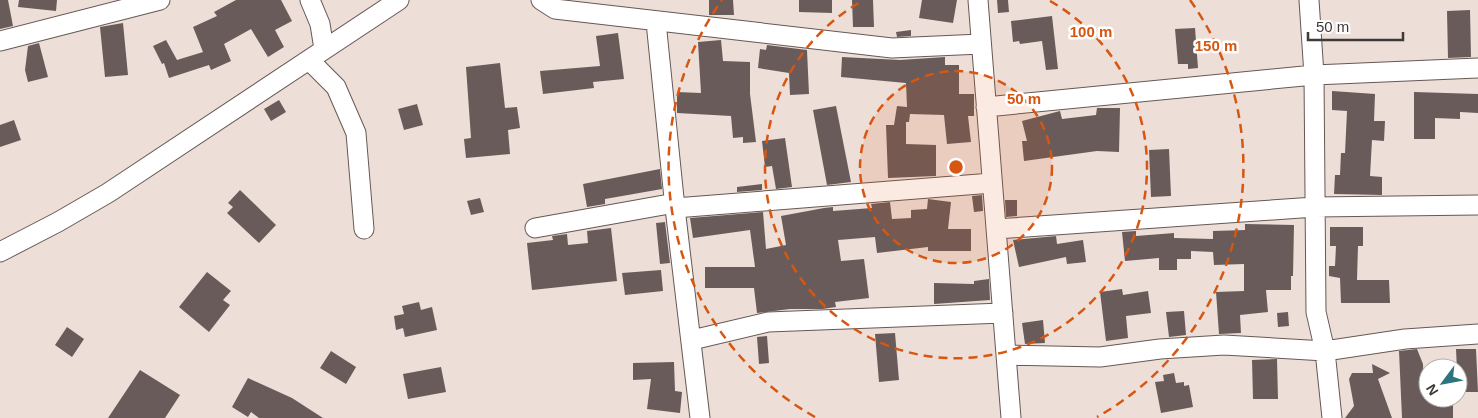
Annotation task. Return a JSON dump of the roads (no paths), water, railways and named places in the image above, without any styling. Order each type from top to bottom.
[{"type":"street","points":[[0,41],[160,0]]},
{"type":"street","points":[[310,0],[320,24],[324,48]]},
{"type":"street","points":[[0,252],[108,193],[398,0]]},
{"type":"street","points":[[542,0],[555,9],[892,48],[981,44]]},
{"type":"street","points":[[978,0],[1011,418]]},
{"type":"street","points":[[1309,0],[1314,75],[1316,312],[1325,351],[1332,418]]},
{"type":"street","points":[[656,22],[700,418]]},
{"type":"street","points":[[309,60],[336,87],[356,133],[364,229]]},
{"type":"street","points":[[986,107],[1314,75],[1478,68]]},
{"type":"street","points":[[535,228],[675,206],[992,183]]},
{"type":"street","points":[[996,229],[1315,207],[1478,205]]},
{"type":"street","points":[[692,340],[768,322],[1003,313]]},
{"type":"street","points":[[1006,355],[1100,357],[1160,349],[1224,345],[1325,351],[1405,339],[1478,334]]}]
